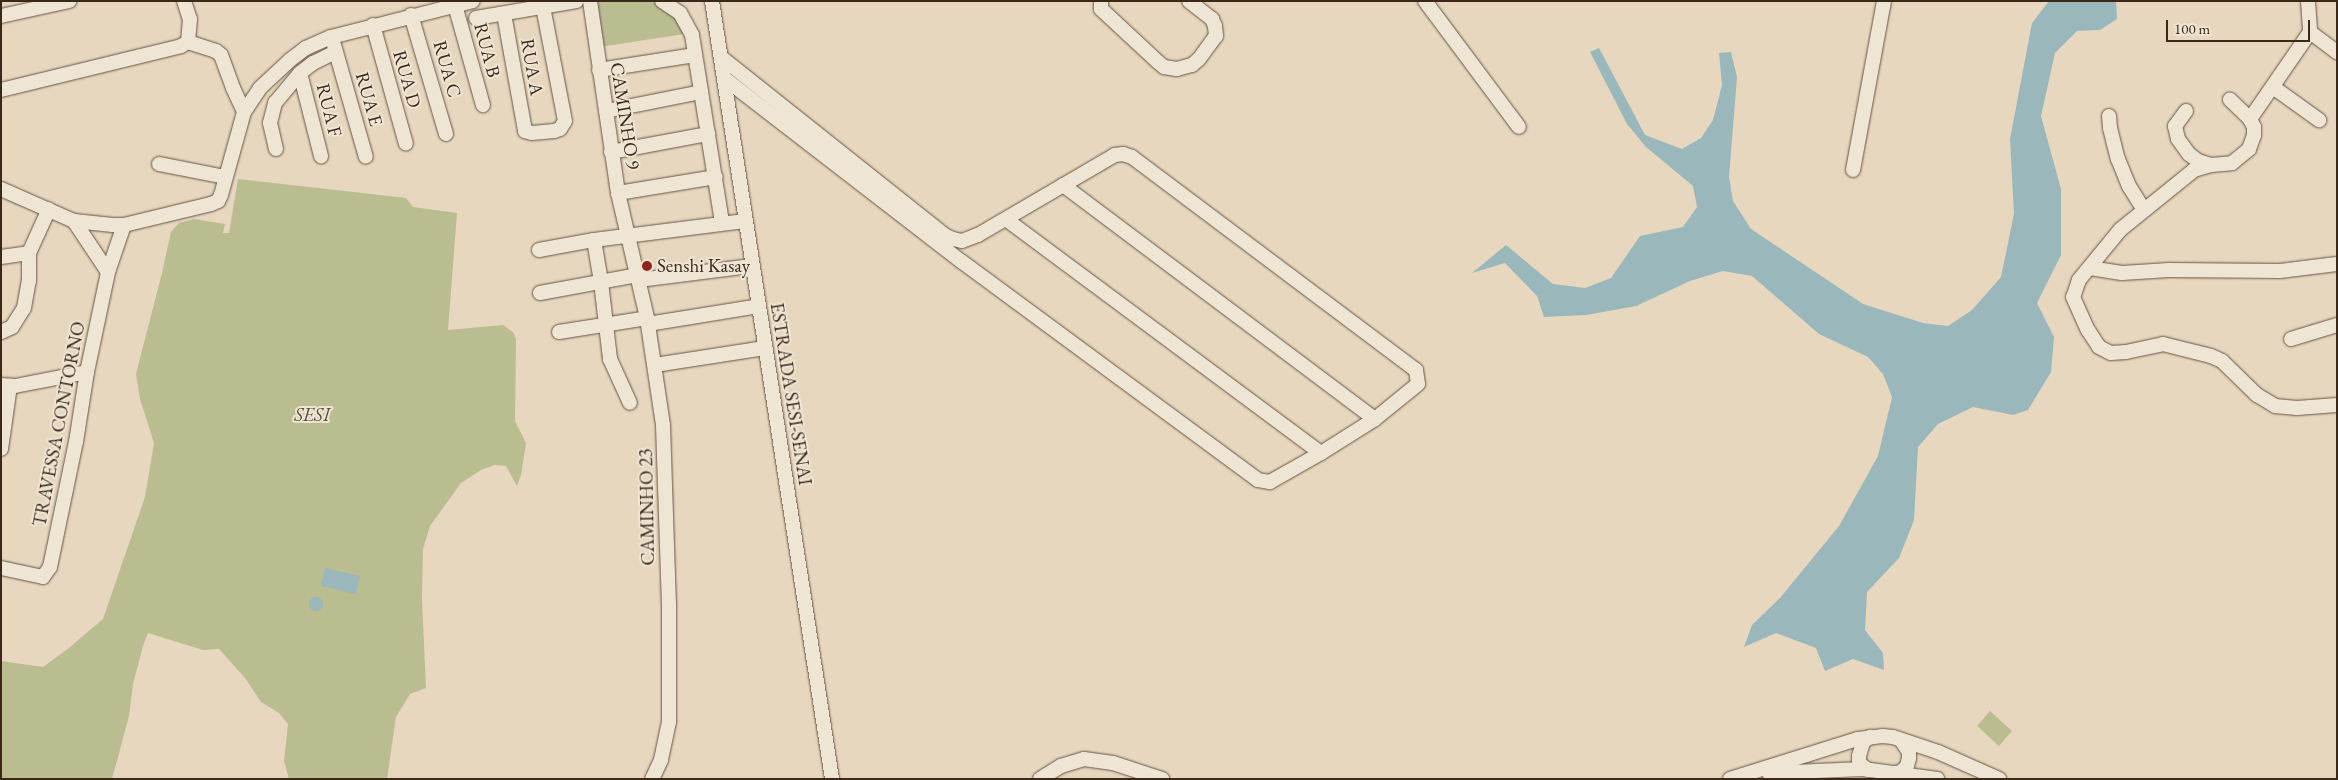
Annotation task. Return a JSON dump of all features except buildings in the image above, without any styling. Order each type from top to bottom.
[{"type":"street","points":[[1,16],[70,1]]},
{"type":"street","points":[[184,1],[190,19],[188,42]]},
{"type":"street","points":[[1,189],[74,221],[124,225],[144,218],[190,211],[218,201],[244,112],[260,88],[274,73],[306,48],[331,37],[411,15],[473,1]]},
{"type":"street","points":[[476,18],[577,1]]},
{"type":"street","name":"CAMINHO 9","points":[[590,1],[611,152],[627,235]]},
{"type":"street","points":[[662,1],[680,13],[692,35],[722,223]]},
{"type":"street","name":"ESTRADA SESI-SENAI","points":[[704,1],[713,8],[722,58],[745,221],[832,779]]},
{"type":"street","points":[[1101,1],[1100,9],[1164,67],[1177,69],[1192,65],[1216,38],[1212,19],[1189,1]]},
{"type":"street","points":[[1425,1],[1520,127]]},
{"type":"street","points":[[1853,170],[1884,1]]},
{"type":"street","points":[[2250,119],[2310,32],[2308,1]]},
{"type":"street","name":"RUA B","points":[[455,5],[483,105]]},
{"type":"street","name":"RUA A","points":[[504,14],[524,126],[527,132],[554,131],[560,129],[564,121],[548,5]]},
{"type":"street","name":"RUA C","points":[[411,15],[446,134]]},
{"type":"street","name":"RUA D","points":[[373,25],[406,144]]},
{"type":"street","points":[[2310,32],[2337,52]]},
{"type":"street","name":"RUA E","points":[[331,37],[366,157]]},
{"type":"street","points":[[1,90],[180,46],[188,42],[216,51],[221,55],[232,88],[244,112]]},
{"type":"street","name":"RUA E","points":[[276,149],[270,124],[271,112],[285,90],[300,73],[313,63],[336,52]]},
{"type":"street","points":[[599,70],[695,55]]},
{"type":"street","points":[[722,58],[946,236],[962,241],[969,240],[1007,220],[1063,185],[1119,154],[1132,158],[1416,370],[1418,384],[1375,419],[1321,453],[1270,482],[1258,480],[950,254],[725,79]]},
{"type":"street","name":"RUA F","points":[[300,73],[321,156]]},
{"type":"street","points":[[2273,87],[2319,120]]},
{"type":"street","points":[[606,112],[701,92]]},
{"type":"street","points":[[729,110],[749,98]]},
{"type":"street","points":[[2230,100],[2250,119],[2254,127],[2254,135],[2249,149],[2232,163],[2211,165],[2194,170],[2120,230],[2076,287],[2073,297],[2075,304],[2093,341],[2104,351],[2126,352],[2156,343],[2173,345],[2222,361],[2257,395],[2275,406],[2297,408],[2337,405]]},
{"type":"street","points":[[2186,111],[2177,120],[2175,126],[2178,139],[2189,154],[2198,161],[2211,165]]},
{"type":"street","points":[[2109,116],[2112,141],[2118,159],[2129,186],[2144,210]]},
{"type":"street","points":[[611,152],[708,134]]},
{"type":"street","points":[[159,164],[225,177]]},
{"type":"street","points":[[618,193],[716,177]]},
{"type":"street","points":[[1063,185],[1375,419]]},
{"type":"street","points":[[1,332],[12,326],[24,308],[29,281],[29,253],[49,209]]},
{"type":"street","points":[[1007,220],[1321,453]]},
{"type":"street","points":[[74,221],[108,272]]},
{"type":"street","points":[[539,250],[627,235],[745,221]]},
{"type":"street","name":"TRAVESSA CONTORNO","points":[[1,568],[39,577],[45,575],[50,567],[108,272],[124,225]]},
{"type":"street","name":"CAMINHO 23","points":[[627,235],[639,278],[664,425],[670,637],[669,722],[661,760],[652,779]]},
{"type":"street","points":[[594,240],[610,359],[630,404]]},
{"type":"street","points":[[950,254],[962,241]]},
{"type":"street","points":[[1,257],[29,253]]},
{"type":"street","points":[[2090,268],[2122,273],[2169,270],[2280,271],[2337,264]]},
{"type":"street","points":[[540,293],[601,282],[752,266]]},
{"type":"street","points":[[559,332],[606,323],[647,321],[759,306]]},
{"type":"street","points":[[2291,339],[2337,326]]},
{"type":"street","points":[[655,365],[765,348]]},
{"type":"street","points":[[1,449],[6,386],[87,372]]},
{"type":"street","points":[[1868,770],[1859,763],[1859,756],[1863,742],[1870,737]]},
{"type":"street","points":[[1730,779],[1870,737],[1893,737],[1938,752],[1999,779]]},
{"type":"street","points":[[1895,773],[1901,772],[1907,766],[1909,758],[1909,752],[1902,740]]},
{"type":"street","points":[[1040,779],[1061,766],[1084,759],[1113,763],[1162,779]]},
{"type":"street","points":[[1745,775],[1868,770],[1937,779]]},
{"type":"green space","points":[[656,1],[675,16],[684,34],[600,47],[593,2]]},
{"type":"green space","name":"SESI","points":[[238,179],[406,198],[413,207],[457,213],[448,330],[503,325],[513,332],[516,339],[515,421],[526,443],[521,475],[517,486],[506,466],[495,465],[481,470],[461,483],[430,526],[423,549],[422,600],[426,688],[410,694],[396,717],[387,779],[289,779],[284,761],[288,724],[279,713],[261,702],[245,678],[219,649],[203,650],[148,633],[133,684],[129,716],[112,779],[1,779],[1,661],[43,667],[103,619],[145,497],[154,443],[140,399],[136,374],[171,232],[179,223],[194,219],[225,224],[223,233],[229,233]]},
{"type":"green space","points":[[1990,711],[2012,731],[1999,746],[1977,726]]},
{"type":"water","points":[[2049,1],[2116,1],[2117,19],[2100,30],[2077,31],[2055,53],[2041,116],[2061,189],[2061,255],[2037,303],[2054,337],[2051,372],[2028,410],[2013,415],[1973,407],[1938,424],[1918,447],[1914,520],[1899,558],[1867,592],[1865,630],[1883,653],[1884,670],[1853,659],[1825,671],[1816,648],[1776,633],[1744,647],[1752,625],[1780,598],[1839,526],[1878,456],[1892,397],[1883,374],[1868,357],[1819,334],[1752,276],[1723,271],[1690,281],[1636,306],[1586,315],[1544,317],[1537,296],[1505,263],[1472,273],[1506,245],[1553,284],[1585,288],[1611,278],[1640,236],[1683,227],[1697,207],[1693,186],[1646,147],[1627,124],[1590,52],[1599,48],[1645,135],[1682,149],[1701,138],[1713,120],[1722,85],[1719,53],[1731,52],[1737,77],[1729,177],[1733,201],[1751,229],[1863,304],[1923,323],[1948,326],[1972,310],[2001,277],[2014,214],[2010,139],[2032,23]]},
{"type":"water","points":[[325,568],[360,576],[356,594],[321,586]]},
{"type":"water","points":[[313,597],[319,597],[323,604],[319,611],[313,611],[309,607],[309,601]]},
{"type":"place","name":"Senshi Kasay","points":[[647,266]]}]
